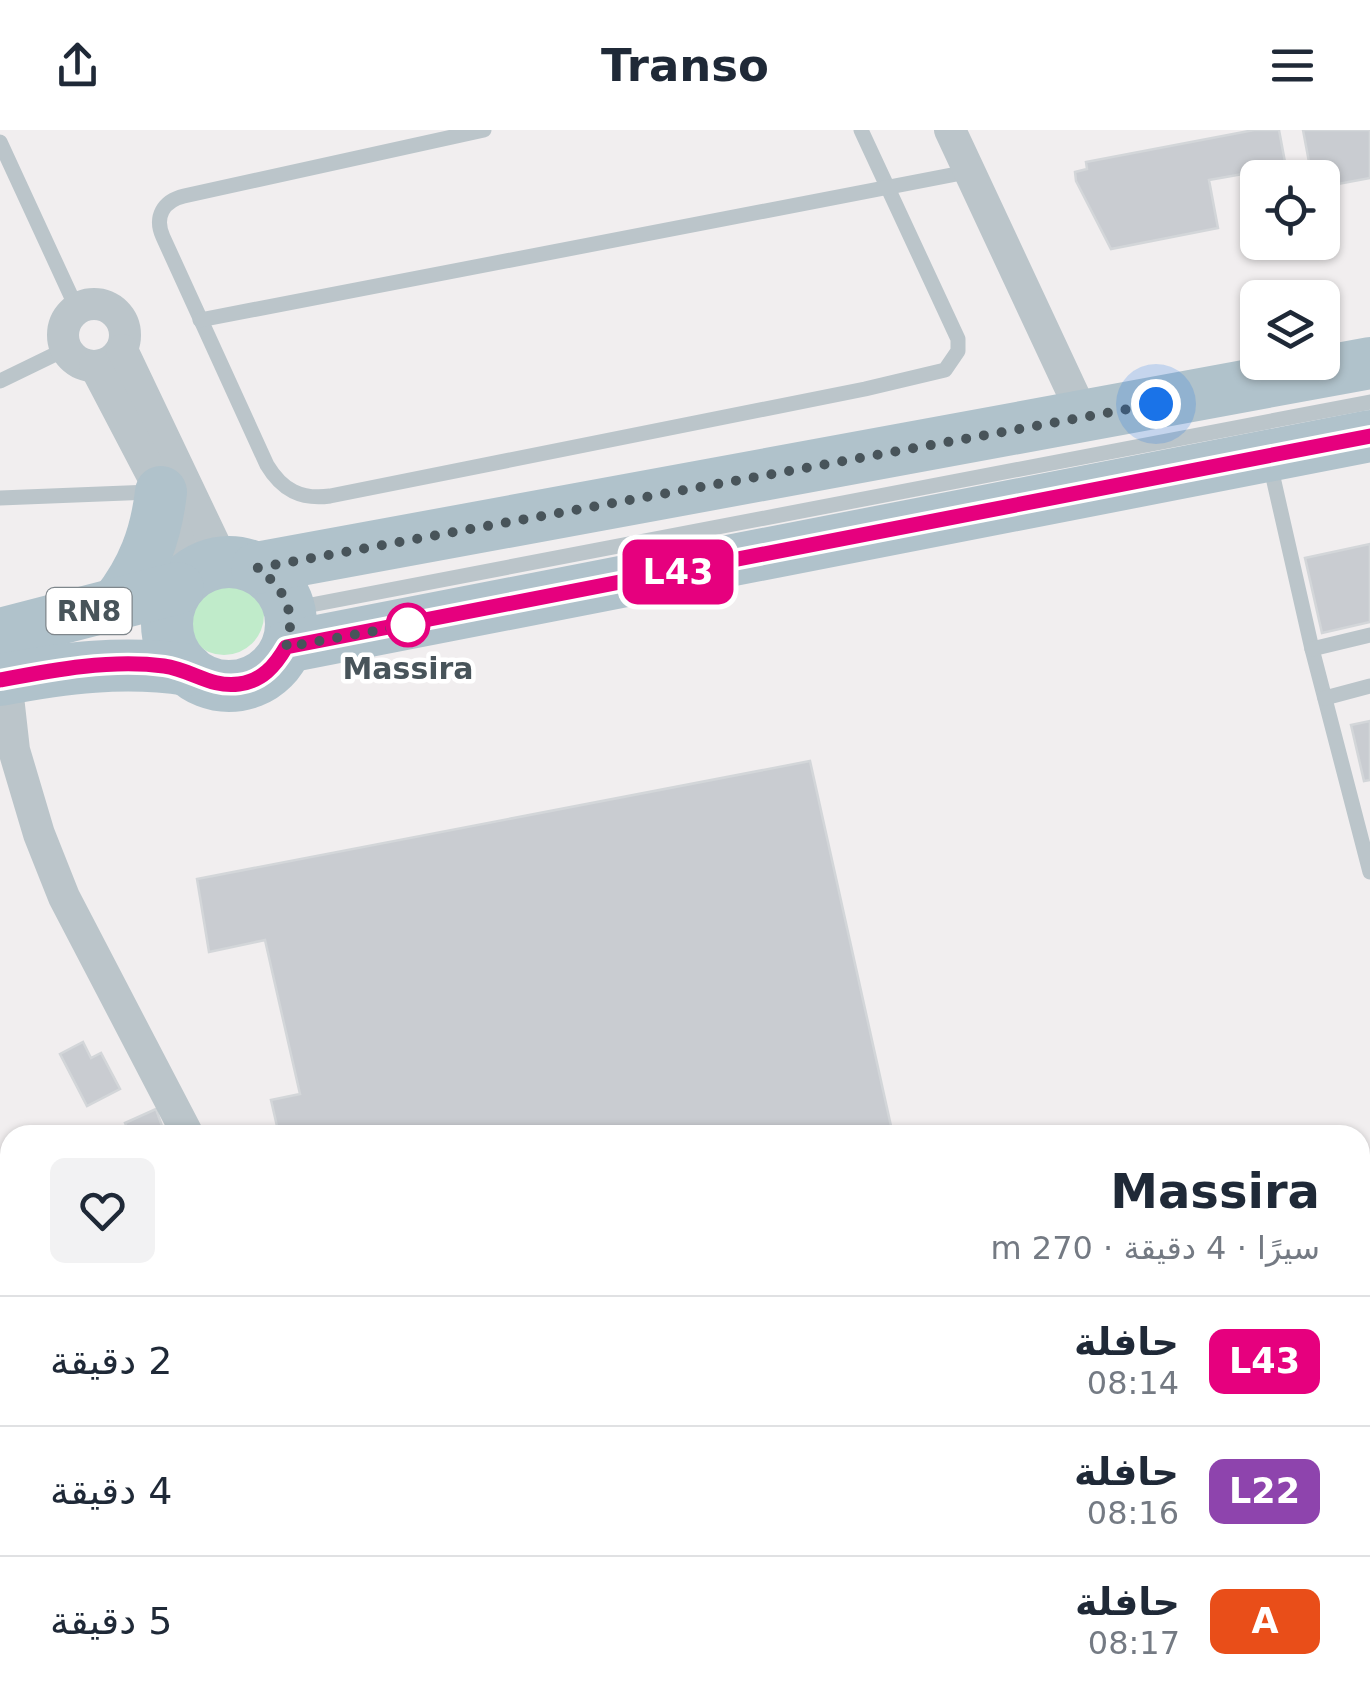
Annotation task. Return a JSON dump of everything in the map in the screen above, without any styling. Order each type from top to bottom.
[{"type":"main road","name":"RN8","points":[[2,665],[116,604],[212,573],[1084,418],[1370,363]]},
{"type":"main road","points":[[212,573],[272,578],[283,592],[288,628],[1370,436]]},
{"type":"main road","points":[[116,604],[149,550],[160,492]]},
{"type":"main road","name":"RN8","points":[[188,670],[169,640],[170,604],[212,573]]},
{"type":"main road","name":"RN8","points":[[2,665],[160,666],[188,670],[218,684],[251,682],[266,674],[288,628]]},
{"type":"street","points":[[950,130],[1084,418]]},
{"type":"street","points":[[109,358],[78,362],[66,349],[66,323],[76,309],[88,304],[110,308],[124,327],[109,358],[160,492],[212,573]]},
{"type":"street","points":[[109,358],[212,573]]},
{"type":"street","points":[[2,665],[14,750],[39,834],[64,897],[183,1125]]},
{"type":"lane","points":[[484,130],[184,196],[167,203],[162,210],[159,229],[275,478],[300,496],[330,496],[945,370],[958,351],[958,339],[860,130]]},
{"type":"lane","points":[[0,142],[76,309]]},
{"type":"lane","points":[[200,320],[968,172]]},
{"type":"lane","points":[[0,381],[66,349]]},
{"type":"lane","points":[[288,628],[1370,402]]},
{"type":"lane","points":[[1268,455],[1312,649],[1370,872]]},
{"type":"lane","points":[[0,498],[160,492]]},
{"type":"lane","points":[[1312,649],[1370,636]]},
{"type":"lane","points":[[1325,698],[1370,686]]},
{"type":"green space","points":[[216,575],[232,575],[253,586],[264,615],[253,644],[232,655],[216,655],[202,649],[190,637],[184,623],[184,607],[190,593],[202,581]]},
{"type":"building","points":[[1254,130],[1279,130],[1285,160],[1240,160],[1240,174],[1209,180],[1218,228],[1111,249],[1076,181],[1075,172],[1087,169],[1086,162]]},
{"type":"building","points":[[1303,130],[1370,130],[1370,178],[1340,184],[1340,160],[1309,160]]},
{"type":"building","points":[[1370,544],[1370,622],[1322,633],[1305,558]]},
{"type":"building","points":[[1370,721],[1370,780],[1364,781],[1351,725]]},
{"type":"building","points":[[810,761],[891,1125],[277,1125],[271,1100],[300,1094],[265,940],[209,952],[197,879]]},
{"type":"building","points":[[83,1042],[91,1058],[101,1053],[120,1089],[87,1106],[60,1054]]},
{"type":"building","points":[[156,1109],[162,1125],[126,1125]]},
{"type":"bus line","name":"L43","points":[[0,680],[130,664],[188,670],[202,679],[235,685],[266,674],[286,647],[1370,436]]},
{"type":"place","name":"Massira","points":[[408,625]]},
{"type":"route","points":[[408,625],[286,647],[290,610],[272,578],[257,568],[1156,404]]}]
